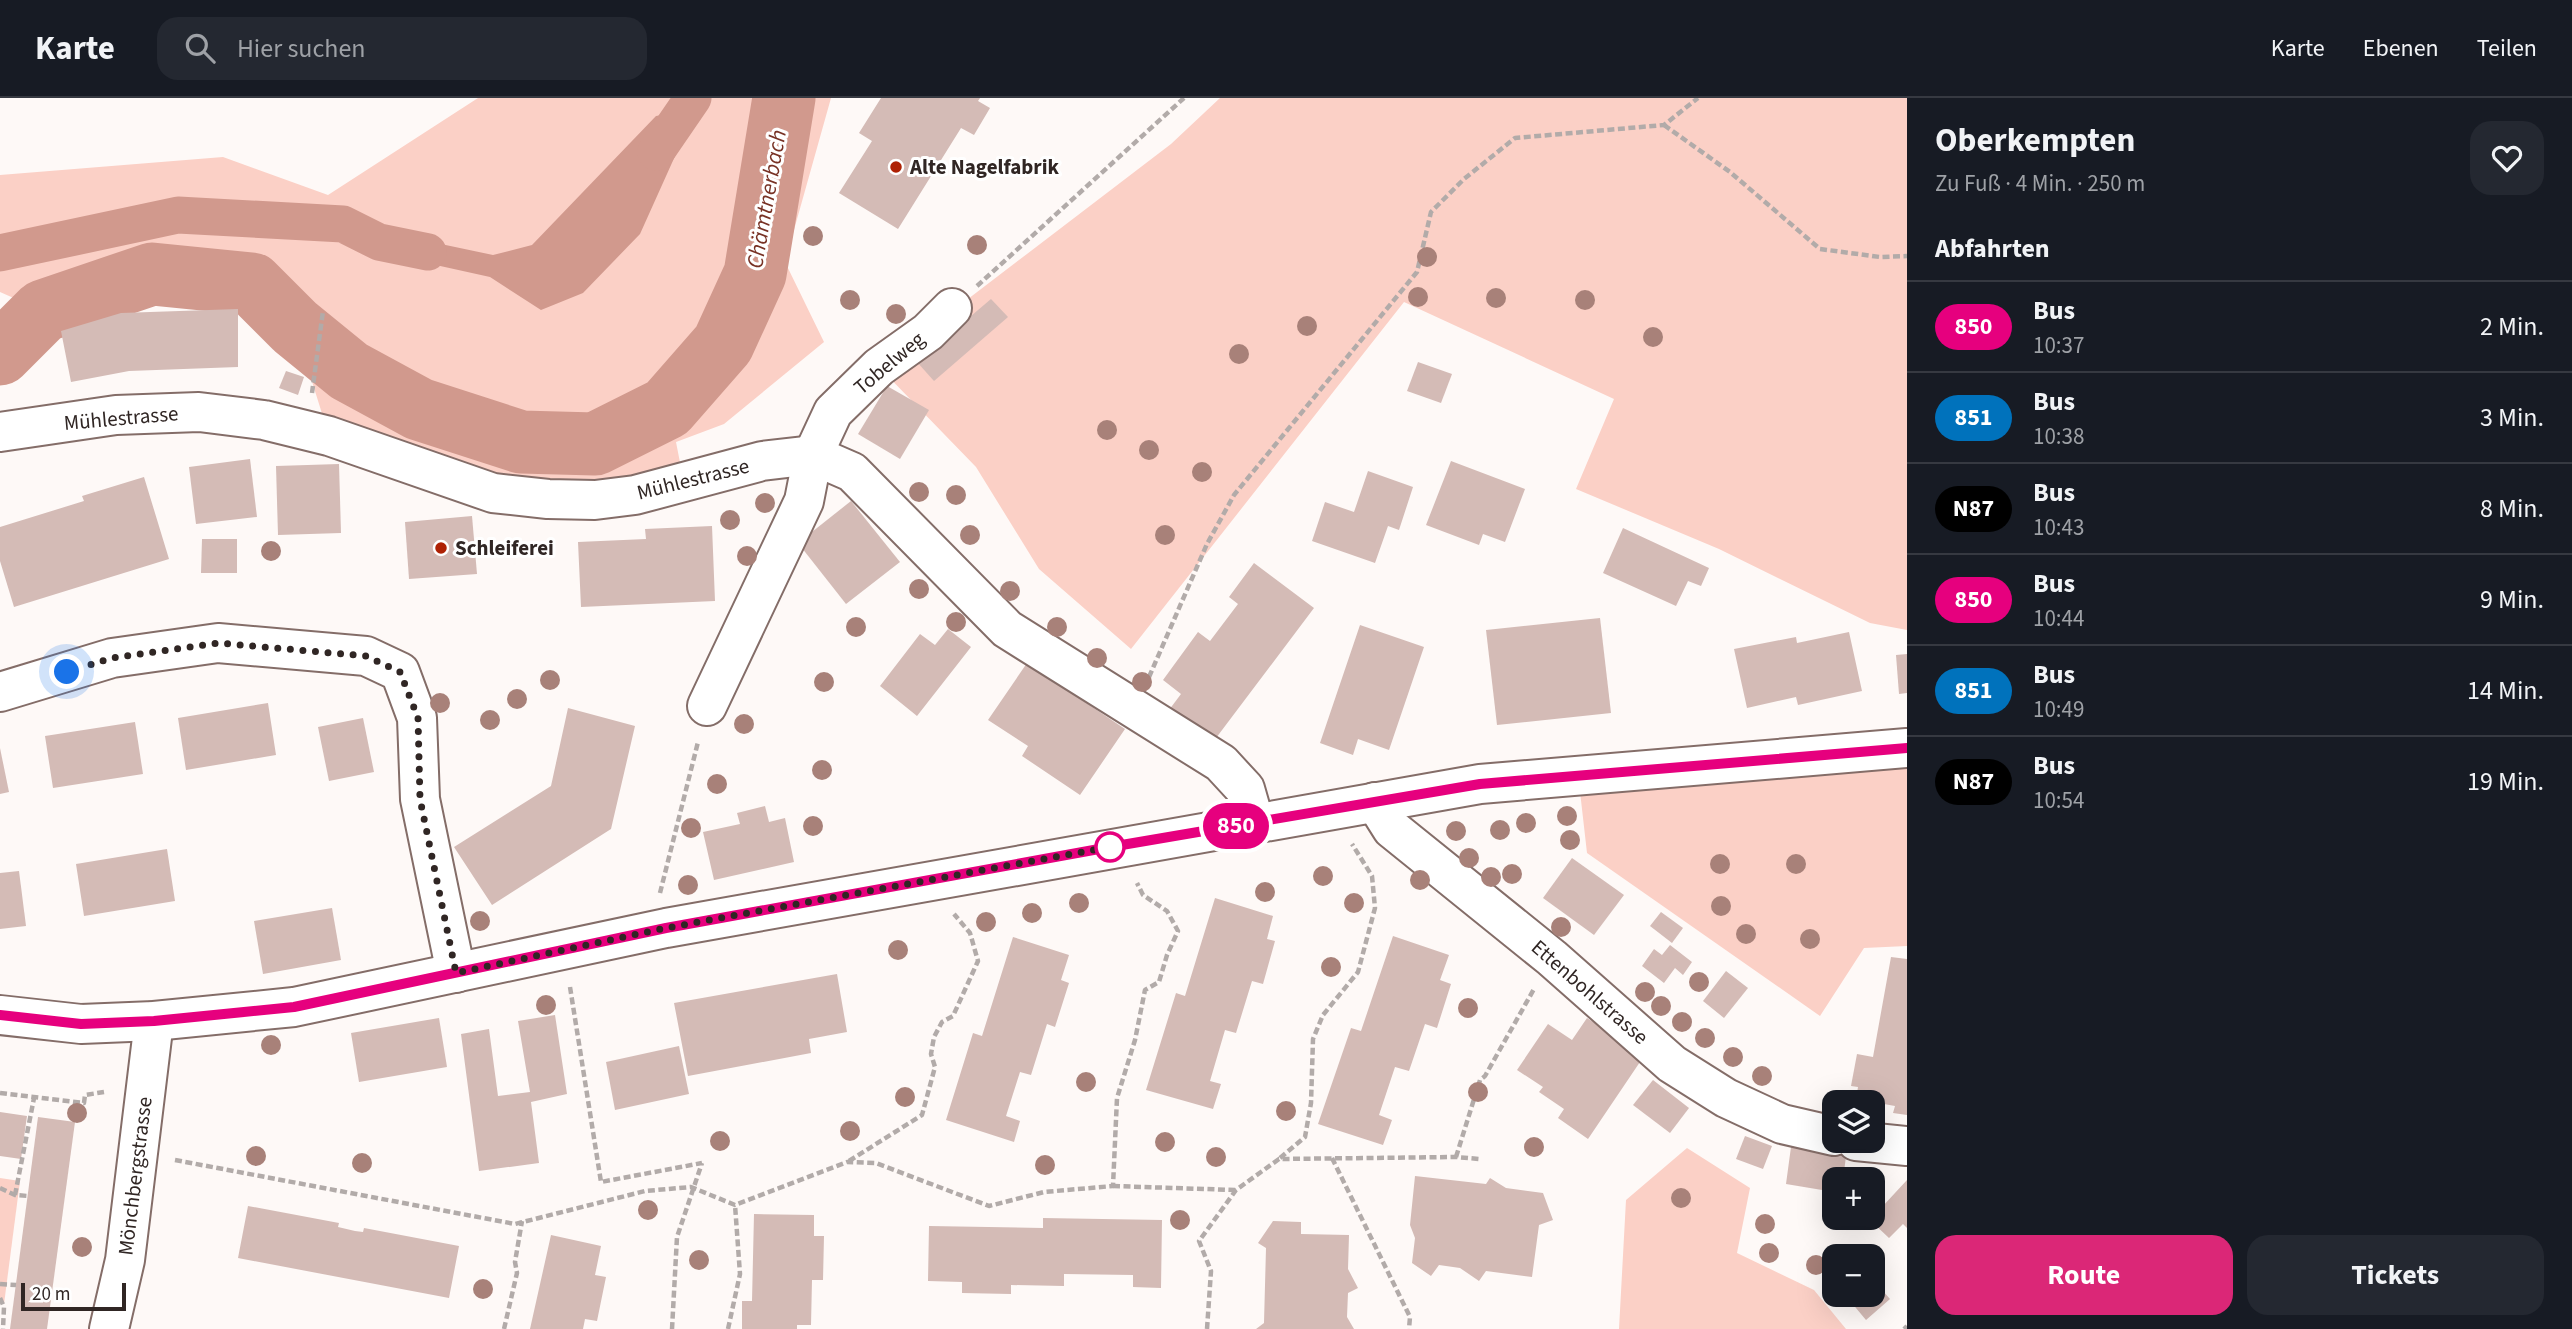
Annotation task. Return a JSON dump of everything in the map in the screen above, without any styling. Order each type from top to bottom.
[{"type":"street","name":"Tobelweg","points":[[707,706],[804,501],[813,455],[833,412],[879,367],[928,332],[952,308]]},
{"type":"street","name":"Mühlestrasse","points":[[0,432],[116,415],[199,412],[264,420],[329,436],[493,493],[548,499],[595,500],[635,495],[762,461],[813,455]]},
{"type":"street","points":[[813,455],[852,472],[1007,629],[1221,763],[1245,789],[1255,824]]},
{"type":"street","points":[[0,692],[112,658],[218,643],[366,656],[400,672],[418,718],[420,799],[456,973]]},
{"type":"street","points":[[0,1015],[81,1024],[154,1021],[294,1007],[666,928],[1110,847],[1480,784],[1907,748]]},
{"type":"street","name":"Ettenbohlstrasse","points":[[1376,803],[1392,829],[1552,958],[1672,1064],[1715,1091],[1782,1124],[1822,1133]]},
{"type":"street","name":"Mönchbergstrasse","points":[[109,1329],[125,1260],[154,1021]]},
{"type":"street","points":[[1885,1144],[1907,1146]]},
{"type":"path","points":[[952,308],[1184,98]]},
{"type":"path","points":[[1152,721],[1162,708],[1144,688],[1208,544],[1234,495],[1418,272],[1431,212],[1464,179],[1515,138],[1664,125],[1698,98]]},
{"type":"path","points":[[1664,125],[1730,172],[1820,249],[1880,257],[1907,256]]},
{"type":"path","points":[[314,384],[323,311]]},
{"type":"path","points":[[666,928],[660,891],[707,706]]},
{"type":"path","points":[[1207,1329],[1211,1271],[1199,1241],[1236,1190],[1305,1137],[1311,1102],[1313,1039],[1323,1015],[1358,972],[1375,908],[1373,876],[1348,838]]},
{"type":"path","points":[[1113,1186],[1117,1098],[1135,1040],[1138,1013],[1145,990],[1159,982],[1178,931],[1167,911],[1138,889],[1137,882]]},
{"type":"path","points":[[171,1159],[515,1224],[645,1191],[691,1187],[735,1205],[847,1162],[922,1115],[935,1067],[931,1054],[934,1037],[942,1022],[953,1016],[978,961],[970,933],[948,905]]},
{"type":"path","points":[[564,950],[601,1182],[702,1163],[691,1187],[677,1237],[672,1329]]},
{"type":"path","points":[[1456,1157],[1480,1080],[1485,1076],[1552,958]]},
{"type":"path","points":[[0,1093],[84,1103],[85,1095],[104,1092]]},
{"type":"path","points":[[15,1195],[34,1098]]},
{"type":"path","points":[[1332,1158],[1410,1317],[1409,1329]]},
{"type":"path","points":[[1279,1159],[1479,1159]]},
{"type":"path","points":[[847,1162],[876,1163],[989,1206],[1044,1192],[1113,1186],[1236,1190]]},
{"type":"path","points":[[0,1188],[15,1195],[28,1196]]},
{"type":"path","points":[[729,1329],[740,1274],[735,1205]]},
{"type":"path","points":[[504,1329],[517,1273],[515,1262],[522,1221]]},
{"type":"path","points":[[0,1284],[16,1285]]},
{"type":"path","points":[[0,1298],[4,1307],[3,1329]]},
{"type":"shaded area","points":[[478,98],[831,98],[785,262],[824,342],[724,424],[676,442],[684,483],[595,500],[329,436],[295,327],[252,284],[152,274],[43,311],[0,292],[0,175],[223,157],[328,195]]},
{"type":"shaded area","points":[[1220,98],[1907,98],[1907,630],[1870,623],[1719,549],[1576,489],[1614,399],[1404,302],[1131,649],[1039,569],[976,467],[879,367],[1171,144]]},
{"type":"shaded area","points":[[685,111],[689,125],[640,234],[583,293],[541,310],[490,277],[377,252],[384,232],[493,255],[532,245],[656,116]]},
{"type":"shaded area","points":[[1907,748],[1907,946],[1864,948],[1820,1016],[1587,853],[1578,774]]},
{"type":"shaded area","points":[[1687,1148],[1750,1188],[1737,1253],[1814,1290],[1822,1300],[1822,1307],[1828,1307],[1846,1329],[1619,1329],[1626,1200]]},
{"type":"shaded area","points":[[0,1178],[20,1181],[4,1304],[0,1303]]},
{"type":"building","name":"Alte Nagelfabrik","points":[[881,98],[980,98],[978,101],[990,108],[974,135],[961,128],[898,229],[839,193],[872,141],[859,133]]},
{"type":"building","points":[[991,299],[1008,317],[934,381],[917,362]]},
{"type":"building","points":[[238,309],[238,367],[129,371],[71,382],[61,331],[121,313]]},
{"type":"building","points":[[1418,362],[1452,374],[1441,403],[1407,391]]},
{"type":"building","points":[[286,371],[304,377],[298,395],[279,388]]},
{"type":"building","points":[[887,386],[929,410],[900,459],[858,434]]},
{"type":"building","points":[[250,459],[257,517],[196,524],[189,467]]},
{"type":"building","points":[[1451,461],[1525,489],[1505,542],[1483,534],[1479,545],[1426,525]]},
{"type":"building","points":[[339,464],[341,533],[278,535],[276,466]]},
{"type":"building","points":[[1368,471],[1413,487],[1399,530],[1388,526],[1375,563],[1312,541],[1325,502],[1354,512]]},
{"type":"building","points":[[144,477],[169,559],[14,607],[0,561],[0,527],[84,501],[82,496]]},
{"type":"building","points":[[851,501],[900,562],[846,604],[798,543]]},
{"type":"building","name":"Schleiferei","points":[[472,516],[477,574],[409,579],[405,522]]},
{"type":"building","points":[[712,526],[715,601],[581,607],[578,542],[646,539],[645,529]]},
{"type":"building","points":[[1623,528],[1709,568],[1701,586],[1688,581],[1676,606],[1603,573]]},
{"type":"building","points":[[202,539],[237,539],[237,573],[201,573]]},
{"type":"building","points":[[1254,563],[1314,608],[1210,746],[1166,714],[1181,694],[1163,680],[1198,632],[1210,641],[1238,604],[1229,597]]},
{"type":"building","points":[[1600,618],[1611,713],[1497,725],[1486,630]]},
{"type":"building","points":[[1360,625],[1424,647],[1389,750],[1358,739],[1353,755],[1320,743]]},
{"type":"building","points":[[948,629],[971,647],[917,716],[880,686],[920,634],[935,645]]},
{"type":"building","points":[[1849,632],[1862,691],[1798,705],[1796,697],[1747,708],[1734,649],[1796,637],[1797,643]]},
{"type":"building","points":[[1907,654],[1907,693],[1899,694],[1896,655]]},
{"type":"building","points":[[1027,663],[1125,729],[1080,795],[1022,756],[1028,746],[988,720]]},
{"type":"building","points":[[268,703],[276,755],[186,770],[178,718]]},
{"type":"building","points":[[568,708],[635,726],[611,829],[492,905],[454,847],[551,786]]},
{"type":"building","points":[[363,718],[374,772],[329,781],[318,727]]},
{"type":"building","points":[[135,722],[143,774],[53,788],[45,736]]},
{"type":"building","points":[[0,748],[9,792],[0,794]]},
{"type":"building","points":[[765,806],[769,822],[785,818],[794,862],[714,880],[703,832],[740,824],[737,813]]},
{"type":"building","points":[[167,849],[175,901],[84,916],[76,864]]},
{"type":"building","points":[[1572,858],[1624,895],[1594,935],[1543,898]]},
{"type":"building","points":[[19,871],[26,926],[0,929],[0,873]]},
{"type":"building","points":[[1215,898],[1273,916],[1267,939],[1275,941],[1263,984],[1252,981],[1236,1033],[1225,1030],[1210,1081],[1221,1084],[1213,1109],[1146,1090],[1176,993],[1185,996]]},
{"type":"building","points":[[332,908],[341,960],[263,974],[254,921]]},
{"type":"building","points":[[1661,912],[1683,928],[1672,943],[1650,926]]},
{"type":"building","points":[[1393,936],[1449,955],[1440,980],[1451,984],[1437,1028],[1425,1024],[1409,1071],[1395,1067],[1379,1115],[1392,1120],[1383,1145],[1318,1124],[1351,1028],[1361,1031]]},
{"type":"building","points":[[1013,937],[1069,955],[1061,980],[1069,983],[1055,1027],[1047,1024],[1031,1075],[1020,1072],[1006,1116],[1020,1121],[1014,1142],[946,1120],[973,1033],[982,1036]]},
{"type":"building","points":[[1670,945],[1692,962],[1683,975],[1675,968],[1664,983],[1642,966],[1654,949],[1662,955]]},
{"type":"building","points":[[1891,957],[1907,959],[1907,1115],[1893,1113],[1895,1106],[1885,1104],[1885,1090],[1858,1090],[1858,1087],[1851,1086],[1857,1054],[1873,1057]]},
{"type":"building","points":[[1726,971],[1748,988],[1724,1018],[1703,1001]]},
{"type":"building","points":[[837,974],[847,1032],[809,1039],[811,1053],[688,1076],[674,1003]]},
{"type":"building","points":[[555,1015],[567,1094],[531,1102],[539,1163],[479,1171],[461,1034],[489,1029],[498,1096],[530,1092],[518,1021]]},
{"type":"building","points":[[439,1018],[447,1067],[359,1082],[351,1033]]},
{"type":"building","points":[[1587,1018],[1644,1056],[1588,1139],[1558,1118],[1564,1109],[1539,1092],[1543,1087],[1517,1070],[1548,1024],[1572,1040]]},
{"type":"building","points":[[679,1046],[689,1094],[615,1110],[606,1062]]},
{"type":"building","points":[[1653,1080],[1689,1108],[1670,1133],[1633,1105]]},
{"type":"building","points":[[0,1112],[27,1116],[21,1159],[0,1156]]},
{"type":"building","points":[[38,1117],[75,1122],[47,1329],[10,1329]]},
{"type":"building","points":[[1745,1136],[1772,1146],[1763,1169],[1736,1159]]},
{"type":"building","points":[[1791,1147],[1846,1156],[1845,1167],[1822,1167],[1822,1190],[1786,1184]]},
{"type":"building","points":[[1415,1176],[1486,1184],[1490,1178],[1506,1188],[1543,1193],[1553,1220],[1539,1225],[1532,1277],[1486,1271],[1479,1281],[1460,1268],[1439,1265],[1431,1276],[1412,1263],[1415,1238],[1410,1225]]},
{"type":"building","points":[[1907,1180],[1907,1228],[1903,1224],[1889,1238],[1881,1230],[1885,1230],[1885,1204]]},
{"type":"building","points":[[248,1206],[339,1223],[338,1227],[355,1231],[363,1232],[364,1228],[459,1246],[449,1298],[238,1258]]},
{"type":"building","points":[[754,1214],[814,1215],[814,1236],[824,1236],[823,1280],[812,1280],[811,1325],[797,1325],[797,1329],[742,1329],[742,1301],[752,1301]]},
{"type":"building","points":[[1043,1218],[1162,1220],[1161,1288],[1133,1287],[1133,1275],[1064,1274],[1064,1286],[1011,1285],[1011,1294],[962,1293],[962,1282],[928,1281],[929,1226],[1043,1228]]},
{"type":"building","points":[[1273,1221],[1301,1222],[1301,1234],[1349,1235],[1348,1269],[1358,1288],[1348,1293],[1347,1317],[1354,1329],[1256,1329],[1264,1323],[1266,1248],[1258,1243]]},
{"type":"building","points":[[551,1235],[601,1246],[595,1275],[606,1277],[597,1321],[585,1319],[583,1329],[530,1329]]},
{"type":"building","points":[[1855,1307],[1881,1307],[1866,1320]]},
{"type":"waterway","points":[[656,152],[693,98]]},
{"type":"waterway","name":"Chämtnerbach","points":[[0,354],[43,311],[152,274],[252,284],[295,327],[349,371],[419,409],[521,442],[595,444],[667,408],[723,344],[755,274],[784,98]]},
{"type":"waterway","points":[[0,253],[178,215],[343,224],[379,242],[428,252]]},
{"type":"bus line","name":"850","points":[[0,1015],[81,1024],[154,1021],[294,1007],[666,928],[1110,847],[1480,784],[1907,748]]},
{"type":"place","name":"Alte Nagelfabrik","points":[[896,167]]},
{"type":"place","name":"Schleiferei","points":[[441,548]]},
{"type":"route","points":[[67,672],[112,658],[218,643],[366,656],[400,672],[418,718],[420,799],[456,973],[666,928],[1110,847]]}]
